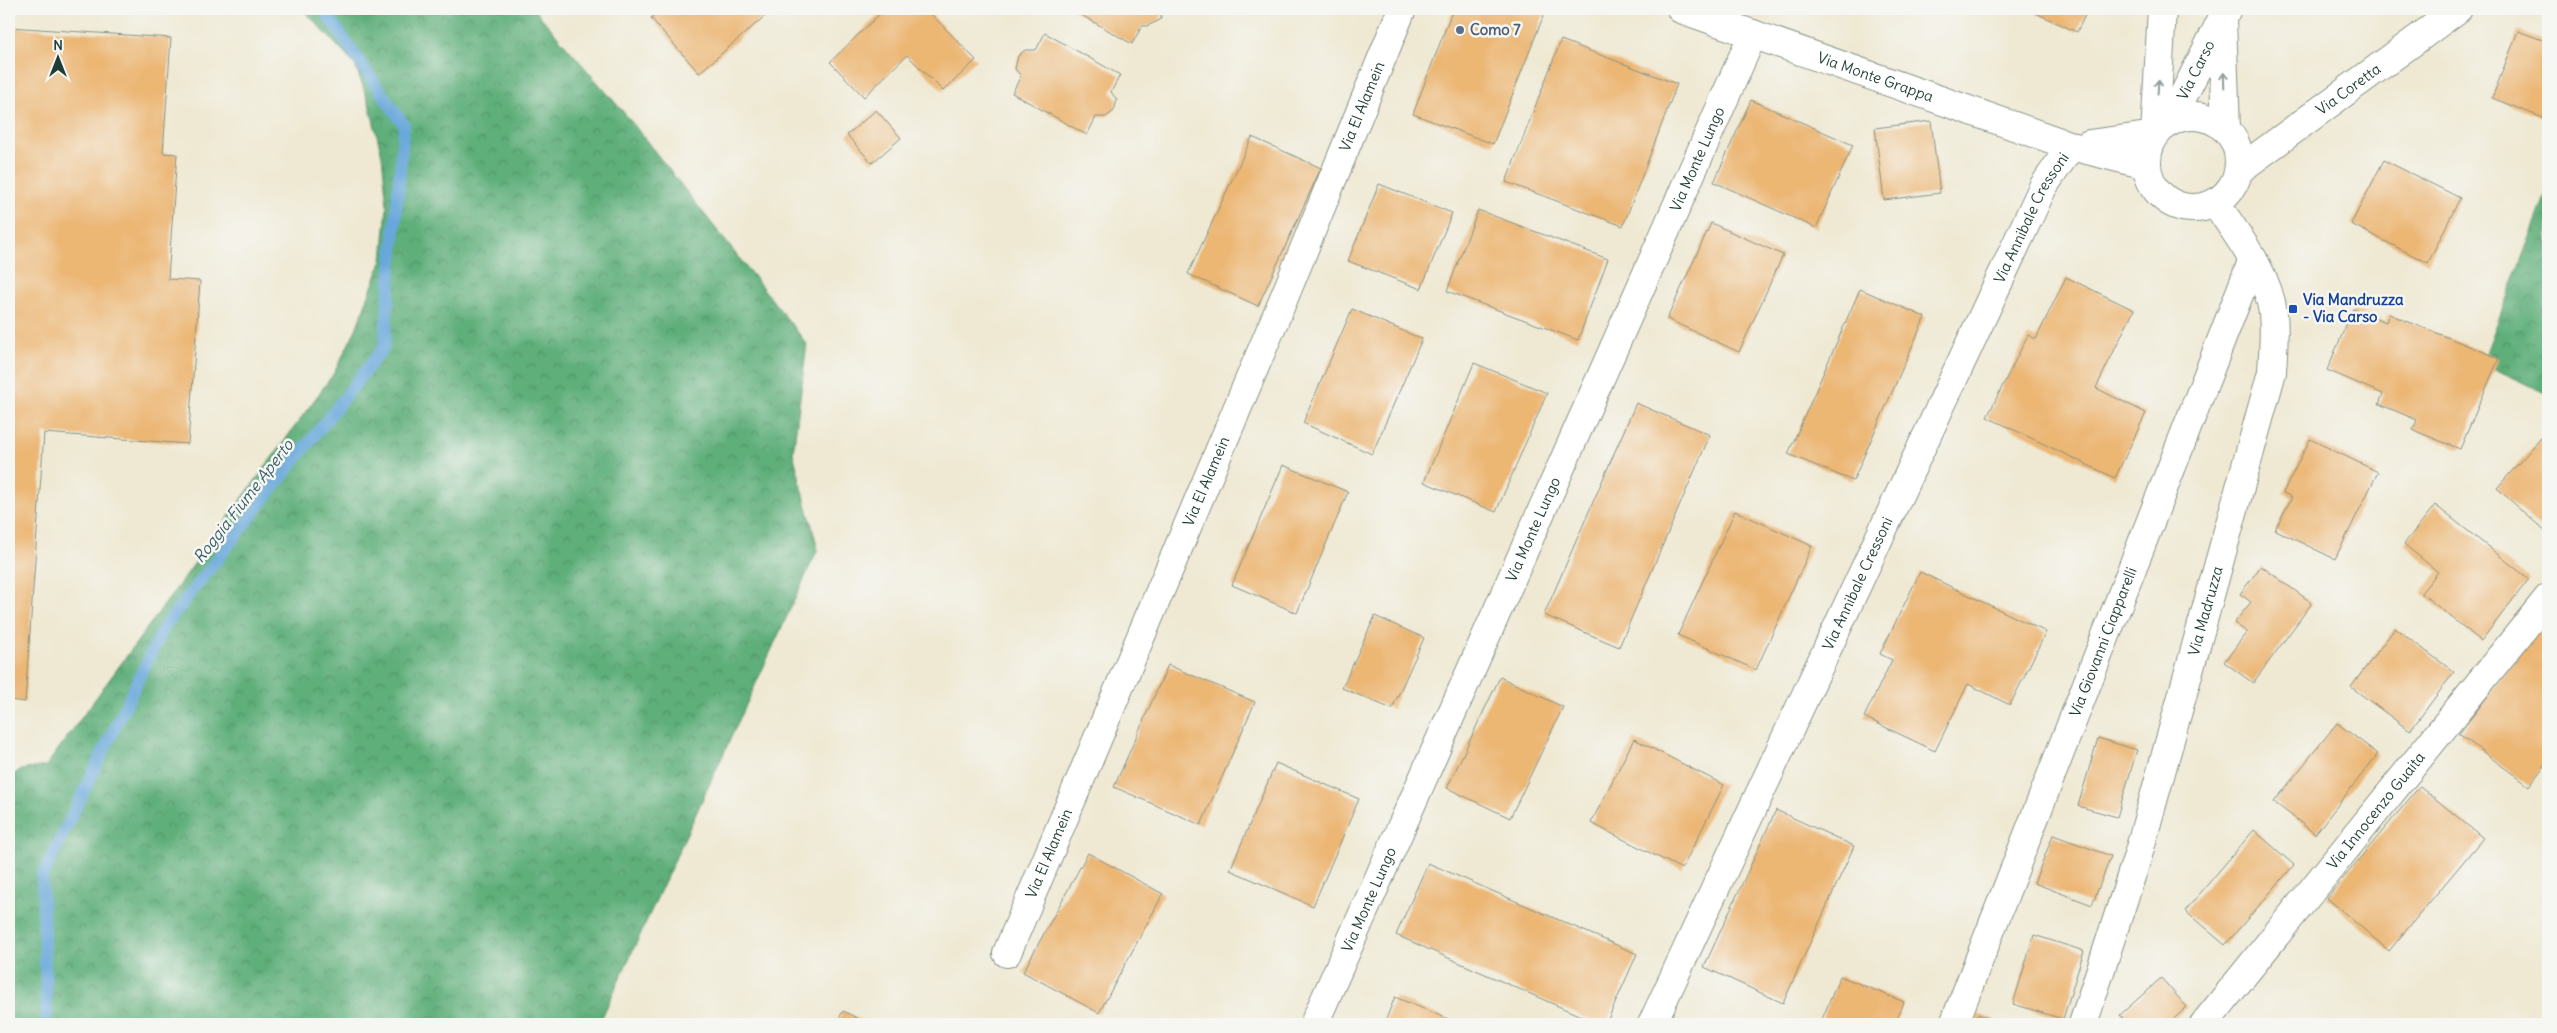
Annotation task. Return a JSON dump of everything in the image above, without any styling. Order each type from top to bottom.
[{"type":"street","name":"Via El Alamein","points":[[1007,953],[1286,293],[1402,9]]},
{"type":"street","name":"Via Monte Grappa","points":[[1681,9],[2071,146],[2146,165]]},
{"type":"street","points":[[2071,146],[2163,129],[2191,116],[2210,118],[2226,129],[2234,139],[2239,154],[2237,180],[2229,193],[2216,203],[2201,208],[2185,208],[2172,204],[2159,194],[2150,180],[2146,165],[2148,149],[2163,129],[2162,9]]},
{"type":"street","name":"Via Coretta","points":[[2239,170],[2458,9]]},
{"type":"street","name":"Via Carso","points":[[2163,129],[2224,14]]},
{"type":"street","name":"Via Carso","points":[[2224,14],[2226,129]]},
{"type":"street","name":"Via Monte Lungo","points":[[1314,1024],[1753,34]]},
{"type":"street","name":"Via Annibale Cressoni","points":[[1652,1024],[2043,187],[2071,146]]},
{"type":"street","name":"Via Madruzza","points":[[2083,1024],[2138,855],[2272,372],[2273,312],[2266,288],[2252,259],[2216,203]]},
{"type":"street","name":"Via Giovanni Ciapparelli","points":[[1954,1024],[2252,259]]},
{"type":"street","name":"Via Innocenzo Guaita","points":[[2204,1024],[2548,598]]},
{"type":"green space","points":[[303,9],[534,9],[626,115],[807,344],[793,453],[818,549],[599,1024],[9,1024],[9,778],[20,770],[46,766],[334,373],[356,329],[382,260],[387,206],[382,156],[369,103],[355,65]]},
{"type":"green space","points":[[2548,189],[2548,394],[2482,363]]},
{"type":"building","points":[[661,9],[773,9],[699,73],[651,18]]},
{"type":"building","points":[[885,9],[926,9],[976,60],[943,91],[907,55],[864,97],[830,62]]},
{"type":"building","points":[[1071,9],[1163,9],[1160,20],[1147,26],[1142,26],[1132,44]]},
{"type":"building","points":[[1453,9],[1538,9],[1545,12],[1493,144],[1413,114]]},
{"type":"building","points":[[2027,9],[2088,9],[2077,32]]},
{"type":"building","points":[[9,27],[171,38],[163,153],[177,154],[168,279],[200,281],[188,444],[44,433],[25,702],[9,700]]},
{"type":"building","points":[[2518,31],[2548,42],[2548,120],[2492,98]]},
{"type":"building","points":[[1045,33],[1120,75],[1111,92],[1117,100],[1114,111],[1106,117],[1096,117],[1087,135],[1012,93],[1021,76],[1015,69],[1018,56],[1025,50],[1036,50]]},
{"type":"building","points":[[1561,40],[1677,84],[1623,226],[1506,182]]},
{"type":"building","points":[[1751,100],[1853,145],[1816,228],[1714,182]]},
{"type":"building","points":[[876,110],[901,138],[872,163],[847,135]]},
{"type":"building","points":[[1931,121],[1940,193],[1884,200],[1875,128]]},
{"type":"building","points":[[1252,137],[1321,168],[1258,306],[1188,274]]},
{"type":"building","points":[[2384,160],[2460,198],[2428,263],[2351,224]]},
{"type":"building","points":[[1379,184],[1452,213],[1421,289],[1348,261]]},
{"type":"building","points":[[1478,210],[1608,259],[1578,340],[1447,291]]},
{"type":"building","points":[[1711,223],[1783,255],[1739,352],[1667,319]]},
{"type":"building","points":[[2066,277],[2134,310],[2096,388],[2146,413],[2115,478],[1987,417],[2028,335],[2036,339]]},
{"type":"building","points":[[1860,289],[1925,317],[1853,481],[1788,454]]},
{"type":"building","points":[[1352,309],[1422,339],[1372,454],[1303,423]]},
{"type":"building","points":[[2353,309],[2386,322],[2389,314],[2499,358],[2460,449],[2413,430],[2417,420],[2379,404],[2383,394],[2327,370]]},
{"type":"building","points":[[1474,363],[1547,393],[1496,512],[1424,482]]},
{"type":"building","points":[[1636,403],[1710,435],[1619,647],[1544,615]]},
{"type":"building","points":[[2548,430],[2548,534],[2497,488]]},
{"type":"building","points":[[2310,439],[2378,472],[2335,559],[2275,530],[2292,497],[2283,493]]},
{"type":"building","points":[[1283,465],[1348,492],[1297,613],[1232,585]]},
{"type":"building","points":[[2435,505],[2529,579],[2481,641],[2421,593],[2438,572],[2404,544]]},
{"type":"building","points":[[1735,511],[1812,546],[1756,670],[1678,635]]},
{"type":"building","points":[[2261,566],[2312,603],[2253,683],[2224,662],[2247,632],[2234,623],[2251,602],[2240,594]]},
{"type":"building","points":[[1920,572],[2046,632],[2010,705],[1968,684],[1935,751],[1864,717],[1892,660],[1880,654]]},
{"type":"building","points":[[1375,616],[1424,638],[1392,709],[1342,688]]},
{"type":"building","points":[[2548,617],[2548,761],[2529,786],[2459,734]]},
{"type":"building","points":[[2395,628],[2454,672],[2410,731],[2351,687]]},
{"type":"building","points":[[1168,665],[1255,702],[1201,825],[1114,787]]},
{"type":"building","points":[[1500,677],[1563,707],[1510,818],[1447,788]]},
{"type":"building","points":[[2337,723],[2378,754],[2315,834],[2274,802]]},
{"type":"building","points":[[2098,738],[2137,750],[2117,817],[2078,806]]},
{"type":"building","points":[[1634,739],[1724,785],[1682,869],[1591,823]]},
{"type":"building","points":[[1276,763],[1359,799],[1313,906],[1230,870]]},
{"type":"building","points":[[2420,786],[2483,838],[2389,951],[2327,898]]},
{"type":"building","points":[[1776,810],[1854,846],[1783,1003],[1704,967]]},
{"type":"building","points":[[2254,830],[2294,865],[2225,945],[2185,911]]},
{"type":"building","points":[[2053,835],[2111,856],[2092,905],[2034,883]]},
{"type":"building","points":[[1088,853],[1163,894],[1099,1013],[1023,972]]},
{"type":"building","points":[[1428,863],[1637,954],[1606,1024],[1599,1024],[1396,935]]},
{"type":"building","points":[[2034,935],[2084,951],[2063,1019],[2013,1004]]},
{"type":"building","points":[[1840,976],[1904,1002],[1895,1024],[1820,1024]]},
{"type":"building","points":[[2161,978],[2187,1007],[2168,1024],[2128,1024],[2120,1015]]},
{"type":"building","points":[[1395,997],[1460,1024],[1384,1024]]},
{"type":"building","points":[[843,1011],[869,1024],[836,1024]]},
{"type":"building","points":[[1978,1014],[2005,1024],[1974,1024]]},
{"type":"waterway","name":"Roggia Fiume Aperto","points":[[47,1024],[42,877],[164,627],[384,347],[404,125],[323,9]]},
{"type":"place","name":"Como 7","points":[[1460,30]]},
{"type":"place","name":"Via Mandruzza - Via Carso","points":[[2293,309]]}]
